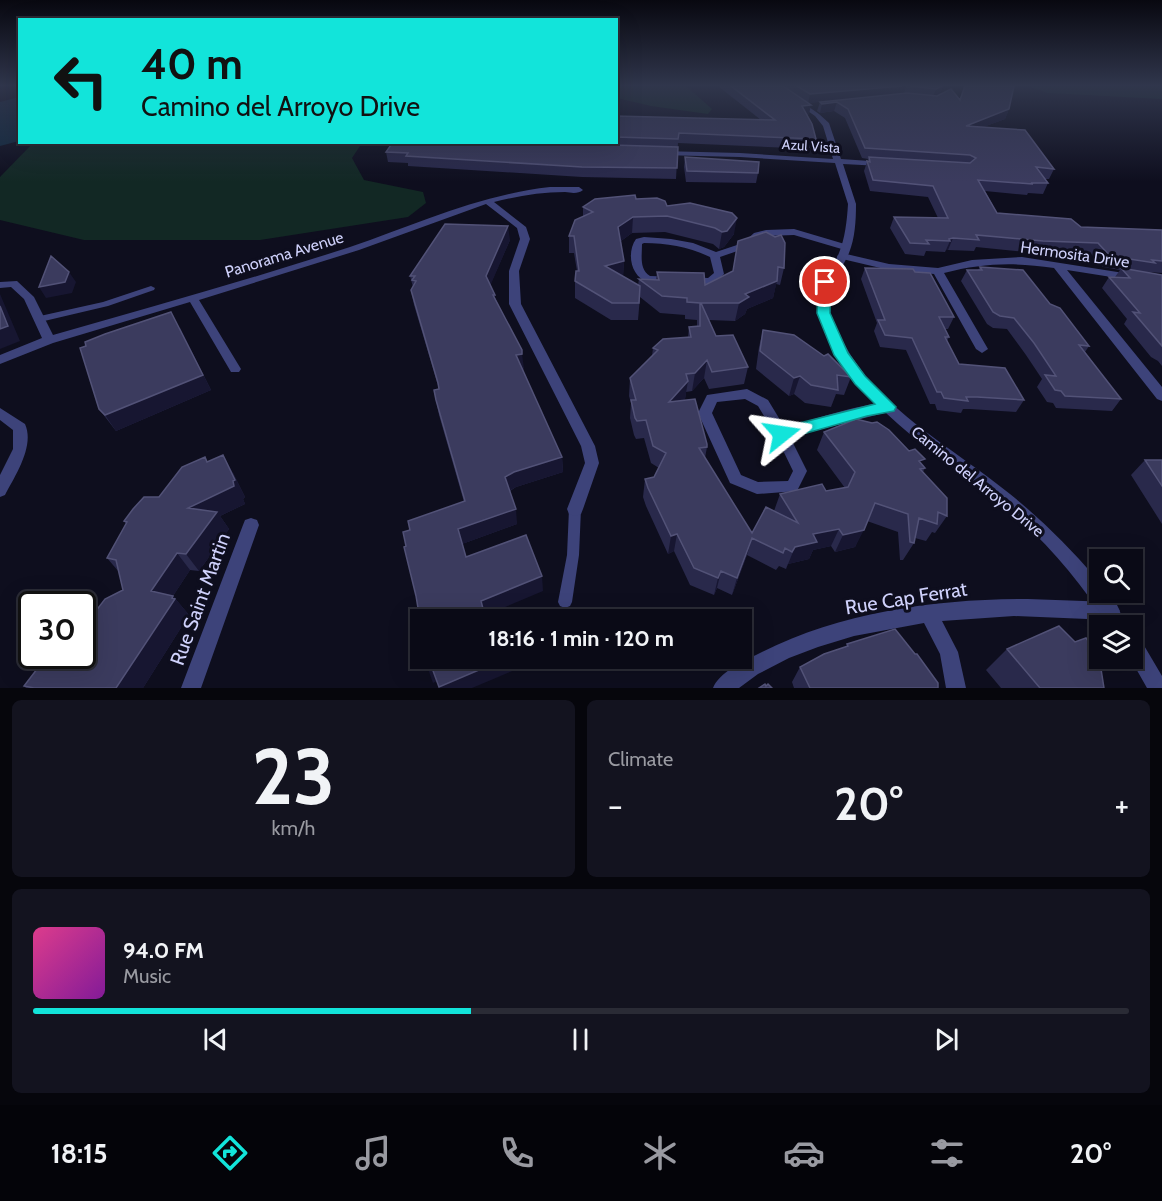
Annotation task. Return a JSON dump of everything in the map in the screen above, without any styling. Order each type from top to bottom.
[{"type":"street","points":[[819,118],[826,125],[838,161]]},
{"type":"street","name":"Azul Vista","points":[[647,152],[740,155],[887,165]]},
{"type":"street","name":"Camino del Arroyo Drive","points":[[838,161],[852,204],[852,219],[844,251],[825,282],[824,313],[841,355],[860,380],[888,407],[1027,517],[1072,561],[1113,615]]},
{"type":"street","name":"Panorama Avenue","points":[[0,360],[49,340],[356,247],[488,202],[541,190],[579,190]]},
{"type":"street","points":[[488,202],[521,227],[525,239],[514,271],[515,304],[588,446],[592,463],[574,509]]},
{"type":"street","name":"Hermosita Drive","points":[[716,255],[746,245],[757,235],[794,232],[889,267],[938,271],[972,262],[1022,260],[1162,282]]},
{"type":"street","points":[[664,240],[716,255],[719,274],[711,281],[648,279],[637,272],[639,241],[664,240]]},
{"type":"street","points":[[1057,265],[1162,396]]},
{"type":"street","points":[[938,271],[982,349]]},
{"type":"street","points":[[0,285],[13,283],[29,297],[49,340]]},
{"type":"street","points":[[193,298],[235,369]]},
{"type":"street","points":[[747,394],[763,403],[782,434],[800,471],[792,487],[757,488],[735,479],[705,412],[712,398],[747,394]]},
{"type":"street","points":[[782,434],[888,407]]},
{"type":"street","points":[[0,413],[20,428],[20,449],[0,491]]},
{"type":"street","name":"Rue Saint Martin","points":[[191,688],[251,525]]},
{"type":"street","name":"Rue Cap Ferrat","points":[[723,688],[737,676],[795,644],[853,627],[929,615],[1002,608],[1089,616]]},
{"type":"street","points":[[929,615],[949,652],[956,688]]},
{"type":"street","points":[[1143,663],[1158,688]]},
{"type":"lane","points":[[40,319],[105,304],[151,288]]},
{"type":"lane","points":[[565,602],[573,555],[574,509]]},
{"type":"green space","points":[[32,144],[361,144],[352,158],[364,180],[423,192],[426,203],[408,217],[260,240],[84,240],[0,220],[0,177]]},
{"type":"water","points":[[0,118],[18,118],[18,141],[0,146]]},
{"type":"building","points":[[618,118],[775,120],[773,118],[809,118],[816,139],[679,133],[678,139],[618,137]]},
{"type":"building","points":[[852,118],[986,118],[966,126],[1025,130],[1054,169],[1036,167],[1048,183],[978,180],[997,213],[1071,219],[1081,227],[1162,230],[1162,261],[1152,260],[1155,263],[1110,256],[1098,243],[976,235],[979,240],[953,238],[949,239],[950,241],[926,240],[929,244],[910,243],[894,217],[948,218],[933,186],[873,180],[867,161],[870,162],[869,157],[970,163],[976,158],[970,155],[865,148]]},
{"type":"building","points":[[392,144],[578,144],[678,147],[677,168],[582,167],[406,156],[408,153],[386,152]]},
{"type":"building","points":[[685,157],[759,162],[758,173],[687,171]]},
{"type":"building","points":[[635,195],[636,199],[657,198],[665,201],[667,206],[690,203],[732,213],[737,218],[727,231],[722,232],[715,228],[667,216],[633,217],[618,227],[624,261],[605,266],[640,286],[639,303],[612,303],[575,281],[576,271],[579,271],[574,236],[569,236],[575,220],[593,212],[583,207],[595,199]]},
{"type":"building","points":[[445,224],[508,226],[486,276],[495,295],[493,295],[522,350],[522,354],[516,355],[562,457],[505,477],[516,509],[458,529],[466,557],[526,535],[542,576],[481,601],[483,609],[418,609],[404,547],[406,546],[403,532],[410,530],[408,521],[465,501],[436,400],[434,390],[439,389],[438,383],[411,290],[416,281],[412,280],[415,276],[410,276]]},
{"type":"building","points":[[766,232],[775,237],[781,235],[785,243],[784,268],[778,267],[777,281],[745,294],[749,297],[739,303],[701,303],[716,336],[733,335],[748,367],[712,372],[707,360],[695,373],[686,374],[688,381],[669,402],[695,399],[707,444],[707,447],[699,448],[752,533],[766,507],[798,523],[780,494],[822,484],[826,491],[848,487],[855,472],[824,432],[856,419],[877,422],[889,430],[909,451],[915,449],[925,459],[919,461],[925,468],[920,469],[947,498],[947,516],[938,512],[937,524],[919,518],[914,543],[910,542],[908,514],[875,503],[864,530],[843,535],[839,529],[813,534],[817,542],[795,547],[792,552],[785,548],[783,553],[752,538],[737,578],[721,571],[718,578],[694,568],[677,534],[671,536],[645,479],[654,477],[666,453],[653,446],[646,420],[637,421],[631,400],[636,400],[630,378],[658,350],[653,348],[663,339],[691,337],[689,327],[700,326],[700,303],[687,302],[687,298],[662,296],[639,279],[659,280],[657,272],[704,273],[705,285],[733,271],[738,241]]},
{"type":"building","points":[[51,256],[69,272],[65,282],[39,287]]},
{"type":"building","points":[[980,267],[1023,270],[1050,304],[1060,308],[1089,346],[1079,345],[1121,399],[1065,396],[1061,391],[1055,390],[1045,375],[1056,376],[1034,343],[1014,318],[1000,316],[993,312],[967,270],[982,270]]},
{"type":"building","points":[[865,268],[913,269],[915,272],[930,273],[954,317],[939,317],[949,337],[945,337],[959,364],[1005,368],[1024,400],[966,397],[968,401],[944,398],[941,392],[937,392],[912,338],[885,335],[878,320],[885,320]]},
{"type":"building","points":[[1121,268],[1162,275],[1162,346],[1133,312],[1140,313],[1109,277],[1130,278]]},
{"type":"building","points":[[0,306],[8,326],[0,329]]},
{"type":"building","points":[[171,312],[203,375],[105,415],[99,409],[80,348],[86,346],[85,342],[105,334]]},
{"type":"building","points":[[763,330],[794,335],[824,356],[828,354],[851,377],[837,375],[838,390],[811,385],[800,376],[794,378],[760,351]]},
{"type":"building","points":[[223,455],[235,480],[233,481],[234,486],[188,508],[217,512],[186,554],[177,553],[151,591],[173,596],[172,598],[175,599],[116,688],[24,686],[37,669],[96,669],[96,611],[105,599],[123,590],[116,560],[107,558],[127,522],[124,521],[144,497],[159,497],[182,467],[205,457],[207,462]]},
{"type":"building","points":[[1145,460],[1162,460],[1162,486]]},
{"type":"building","points":[[1059,626],[1075,642],[1086,638],[1089,642],[1089,669],[1101,669],[1104,688],[1040,688],[1007,649]]},
{"type":"building","points":[[895,629],[917,654],[938,683],[938,688],[810,688],[800,667],[824,654],[848,646],[847,644]]},
{"type":"building","points":[[432,669],[481,669],[439,687]]},
{"type":"building","points":[[765,684],[766,686],[768,684],[772,688],[759,688]]},
{"type":"route","points":[[782,434],[888,407],[860,380],[841,355],[824,313],[825,282]]}]
